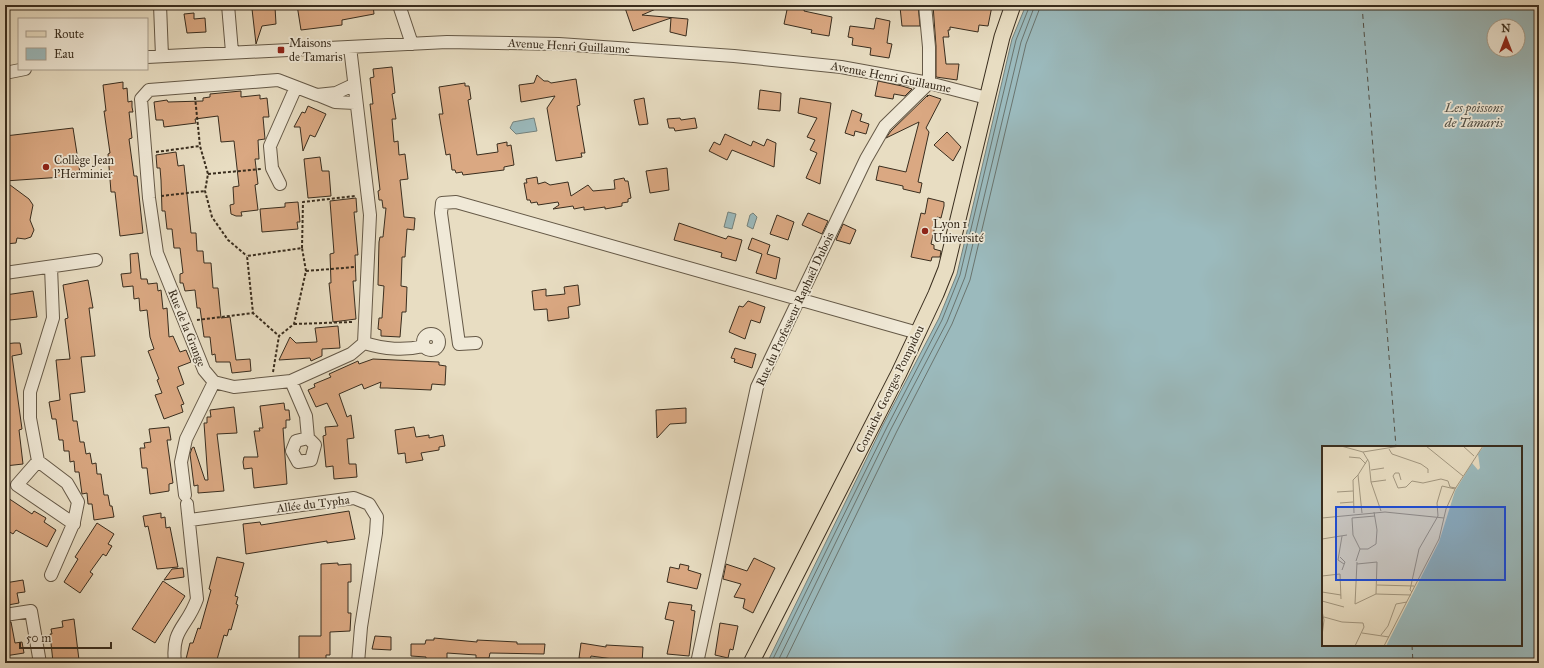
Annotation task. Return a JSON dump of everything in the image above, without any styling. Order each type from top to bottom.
[{"type":"main road","name":"Corniche Georges Pompidou","points":[[751,663],[918,333],[946,269],[1002,37],[1013,5]]},
{"type":"street","points":[[160,5],[162,56]]},
{"type":"street","points":[[228,5],[232,52]]},
{"type":"street","points":[[399,5],[412,44]]},
{"type":"street","points":[[925,5],[929,47],[929,83]]},
{"type":"street","name":"Avenue Henri Guillaume","points":[[148,57],[447,42],[559,44],[734,56],[841,67],[929,83],[987,98]]},
{"type":"street","points":[[350,47],[355,103],[370,215],[364,343]]},
{"type":"street","points":[[5,73],[20,70]]},
{"type":"street","name":"Rue de la Grange","points":[[214,382],[204,370],[156,253],[149,198],[141,99],[149,90],[278,80],[317,94],[336,93],[353,85]]},
{"type":"street","name":"Rue du Professeur Raphaël Dubois","points":[[697,663],[757,387],[866,159],[885,126],[929,83]]},
{"type":"street","points":[[280,184],[272,168],[270,146],[296,87]]},
{"type":"street","points":[[317,94],[335,102],[355,103]]},
{"type":"street","points":[[476,343],[459,344],[440,213],[442,203],[456,202],[918,333]]},
{"type":"street","points":[[5,273],[96,260]]},
{"type":"street","points":[[51,267],[53,318],[30,392],[30,418],[38,461],[67,484],[78,502],[74,524],[51,575]]},
{"type":"street","points":[[364,343],[382,348],[407,350],[424,346]]},
{"type":"street","points":[[176,663],[175,638],[193,610],[197,599],[190,520],[181,462],[186,438],[214,382],[234,387],[291,381],[350,354],[364,343]]},
{"type":"street","points":[[291,381],[306,416],[308,438]]},
{"type":"street","points":[[38,461],[17,485],[74,524]]},
{"type":"street","name":"Allée du Typha","points":[[190,520],[354,498],[369,504],[377,517],[376,533],[360,627],[358,663]]},
{"type":"street","points":[[5,615],[31,611],[40,663]]},
{"type":"path","points":[[194,86],[200,146],[208,174],[205,191],[212,216],[228,240],[247,256],[253,313],[279,336]]},
{"type":"path","points":[[146,154],[200,146]]},
{"type":"path","points":[[208,174],[272,168]]},
{"type":"path","points":[[149,198],[205,191]]},
{"type":"path","points":[[294,324],[306,271],[302,248],[303,202],[367,194]]},
{"type":"path","points":[[247,256],[302,248]]},
{"type":"path","points":[[306,271],[368,266]]},
{"type":"path","points":[[185,321],[253,313]]},
{"type":"path","points":[[271,383],[279,336],[294,324],[364,321]]},
{"type":"water","name":"Les poissons de Tamaris","points":[[1026,5],[1539,5],[1539,663],[767,663],[883,425],[939,318],[957,274],[1012,39]]},
{"type":"water","points":[[534,118],[537,131],[516,134],[510,128],[513,122]]},
{"type":"water","points":[[728,212],[736,214],[732,229],[724,227]]},
{"type":"water","points":[[753,213],[757,217],[753,229],[747,226],[750,215]]},
{"type":"building","points":[[297,5],[373,5],[374,14],[342,20],[342,25],[301,30]]},
{"type":"building","points":[[624,5],[665,5],[642,15],[688,19],[686,36],[670,32],[671,18],[633,31]]},
{"type":"building","points":[[788,5],[805,5],[804,11],[832,17],[829,36],[811,33],[812,30],[784,24]]},
{"type":"building","points":[[918,5],[920,26],[902,26],[900,7]]},
{"type":"building","points":[[933,5],[992,6],[988,26],[979,25],[978,32],[950,27],[950,30],[948,30],[949,37],[943,37],[946,64],[959,64],[957,80],[936,77],[936,46]]},
{"type":"building","points":[[275,7],[276,24],[262,26],[256,44],[252,9]]},
{"type":"building","points":[[194,13],[194,19],[205,18],[206,32],[187,33],[184,14]]},
{"type":"building","points":[[876,18],[890,21],[887,43],[892,44],[889,58],[870,55],[871,48],[852,45],[853,38],[848,37],[850,26],[874,29]]},
{"type":"building","points":[[392,67],[395,93],[392,94],[396,119],[392,119],[394,142],[398,141],[399,155],[405,154],[408,179],[400,180],[404,217],[415,218],[414,230],[407,229],[405,257],[402,257],[401,286],[407,287],[406,312],[402,312],[400,337],[381,336],[381,330],[378,329],[379,318],[382,318],[384,286],[378,285],[379,242],[380,237],[383,237],[386,208],[383,208],[382,200],[379,200],[378,191],[380,190],[370,104],[373,104],[370,78],[374,77],[373,69]]},
{"type":"building","points":[[537,75],[544,81],[551,83],[576,79],[580,105],[577,106],[585,153],[581,153],[582,157],[556,161],[547,108],[555,96],[521,102],[519,85],[534,83]]},
{"type":"building","points":[[878,81],[912,89],[905,96],[894,94],[893,99],[875,96]]},
{"type":"building","points":[[123,82],[123,89],[127,88],[128,102],[132,101],[133,112],[129,112],[132,138],[129,139],[134,176],[137,176],[143,233],[120,236],[115,192],[111,192],[108,154],[110,153],[104,111],[106,111],[103,85]]},
{"type":"building","points":[[465,83],[465,86],[469,86],[470,92],[471,99],[468,100],[477,155],[498,152],[497,144],[507,142],[507,146],[511,145],[514,165],[504,167],[504,170],[463,175],[462,172],[456,173],[455,170],[452,170],[450,154],[446,155],[439,114],[443,114],[439,87]]},
{"type":"building","points":[[760,90],[781,93],[780,111],[758,109]]},
{"type":"building","points":[[241,91],[241,97],[260,95],[260,99],[267,98],[269,117],[263,117],[265,139],[258,140],[259,159],[255,159],[258,184],[255,185],[258,210],[241,212],[242,216],[236,216],[231,214],[230,205],[234,204],[233,187],[239,186],[234,141],[221,142],[218,116],[195,119],[196,123],[164,127],[163,120],[156,120],[154,102],[167,100],[168,102],[203,101],[203,98],[210,97],[210,94]]},
{"type":"building","points":[[928,95],[927,97],[929,95],[941,99],[926,128],[929,132],[918,182],[922,183],[920,193],[903,189],[903,186],[876,180],[879,166],[906,172],[919,122],[886,138],[891,131]]},
{"type":"building","points":[[644,98],[648,124],[639,125],[634,100]]},
{"type":"building","points":[[800,98],[831,103],[820,184],[806,178],[817,153],[810,150],[815,140],[807,137],[817,118],[798,113]]},
{"type":"building","points":[[308,106],[326,114],[315,137],[310,135],[303,151],[300,127],[294,127],[302,112],[305,113]]},
{"type":"building","points":[[852,110],[862,114],[860,121],[869,124],[866,134],[855,131],[854,136],[845,133]]},
{"type":"building","points":[[680,118],[681,120],[695,118],[697,128],[675,131],[674,128],[669,128],[667,119]]},
{"type":"building","points":[[73,128],[80,173],[77,176],[5,181],[5,136]]},
{"type":"building","points":[[947,132],[961,147],[953,161],[934,145]]},
{"type":"building","points":[[725,134],[751,146],[753,141],[764,146],[767,139],[776,143],[774,167],[732,150],[727,160],[709,151],[714,142],[720,145]]},
{"type":"building","points":[[176,152],[178,166],[184,165],[191,233],[196,233],[197,251],[203,251],[204,263],[211,263],[213,288],[218,288],[221,318],[230,317],[236,360],[250,359],[251,371],[232,373],[230,362],[216,362],[215,354],[212,355],[210,337],[204,337],[200,308],[197,308],[195,290],[185,291],[183,283],[180,283],[180,274],[183,273],[180,248],[174,248],[172,229],[167,229],[165,211],[162,211],[160,168],[157,168],[156,155]]},
{"type":"building","points":[[320,157],[322,171],[329,171],[331,196],[308,198],[304,159]]},
{"type":"building","points":[[667,168],[669,190],[650,193],[646,171]]},
{"type":"building","points":[[537,177],[538,184],[545,182],[550,185],[568,182],[571,196],[588,185],[593,191],[615,189],[614,180],[624,178],[625,181],[628,181],[631,198],[628,199],[628,202],[622,203],[622,206],[605,209],[605,207],[584,210],[584,207],[574,209],[573,206],[553,209],[559,205],[558,202],[538,205],[537,202],[531,203],[530,200],[527,200],[524,183],[527,183],[526,179]]},
{"type":"building","points":[[6,182],[29,199],[33,205],[30,220],[34,230],[31,237],[25,239],[17,238],[16,243],[5,244],[5,203],[8,202]]},
{"type":"building","points":[[356,198],[357,212],[354,212],[358,255],[355,255],[356,281],[353,281],[356,319],[333,322],[329,283],[331,283],[330,254],[334,253],[330,201]]},
{"type":"building","name":"Lyon 1 Université","points":[[928,198],[944,202],[941,218],[937,217],[931,244],[934,245],[934,249],[941,251],[940,257],[932,257],[931,261],[911,257],[921,213],[925,214]]},
{"type":"building","points":[[298,202],[300,222],[297,222],[298,229],[262,232],[260,209],[285,207],[285,203]]},
{"type":"building","points":[[808,213],[828,221],[822,234],[802,225]]},
{"type":"building","points":[[777,215],[794,222],[788,240],[770,234]]},
{"type":"building","points":[[679,223],[726,239],[728,236],[742,240],[736,261],[721,257],[722,253],[674,240]]},
{"type":"building","points":[[843,224],[856,230],[850,244],[836,240]]},
{"type":"building","points":[[752,238],[770,245],[767,254],[780,258],[776,279],[756,273],[762,254],[748,249]]},
{"type":"building","points":[[138,253],[141,279],[147,279],[148,284],[157,283],[158,291],[161,290],[163,309],[167,308],[169,337],[173,336],[180,352],[186,350],[191,362],[178,367],[184,384],[177,387],[184,404],[181,405],[183,412],[164,419],[155,395],[162,393],[157,380],[159,379],[148,351],[154,349],[150,337],[147,310],[140,311],[139,298],[134,299],[133,286],[123,287],[121,274],[131,273],[130,254]]},
{"type":"building","points":[[88,280],[93,308],[89,308],[95,356],[81,357],[85,392],[70,394],[73,421],[77,421],[80,442],[84,442],[86,454],[90,453],[92,464],[96,463],[97,474],[101,474],[104,495],[108,495],[110,506],[112,506],[114,517],[94,520],[92,504],[88,504],[87,493],[82,494],[79,472],[75,472],[74,461],[70,462],[69,451],[64,451],[63,440],[59,440],[56,419],[52,419],[49,402],[60,400],[56,360],[70,359],[65,319],[68,318],[63,285]]},
{"type":"building","points":[[578,285],[580,305],[568,307],[569,318],[548,321],[547,309],[534,310],[532,291],[546,289],[546,296],[565,294],[564,287]]},
{"type":"building","points":[[33,291],[37,317],[10,320],[9,317],[5,318],[5,295]]},
{"type":"building","points":[[748,301],[765,307],[760,323],[751,320],[745,339],[729,332],[739,306],[743,307]]},
{"type":"building","points":[[338,326],[340,348],[322,349],[322,356],[311,361],[310,358],[279,360],[290,337],[296,343],[317,342],[315,328]]},
{"type":"building","points":[[20,343],[22,354],[12,356],[22,429],[19,430],[23,464],[5,466],[5,344]]},
{"type":"building","points":[[735,348],[756,354],[752,368],[734,362],[735,359],[731,358]]},
{"type":"building","points":[[373,359],[439,362],[439,365],[446,366],[445,385],[432,384],[431,390],[380,388],[381,382],[364,389],[362,384],[339,394],[347,417],[351,415],[354,438],[347,439],[349,464],[356,464],[357,477],[334,479],[333,466],[326,467],[323,436],[326,435],[325,427],[338,426],[327,403],[316,407],[308,390],[315,387],[314,384],[331,377],[329,374],[358,361],[359,364]]},
{"type":"building","points":[[284,403],[285,410],[289,410],[290,420],[286,420],[286,428],[283,428],[287,484],[254,488],[252,468],[244,469],[243,462],[244,457],[258,457],[254,431],[260,431],[259,428],[263,428],[260,406]]},
{"type":"building","points":[[234,407],[237,433],[217,434],[224,491],[198,493],[198,485],[194,486],[190,454],[192,448],[194,447],[205,480],[208,480],[204,423],[207,423],[207,417],[211,417],[210,410]]},
{"type":"building","points":[[686,408],[686,423],[670,424],[657,438],[656,410]]},
{"type":"building","points":[[169,427],[171,440],[167,440],[173,483],[169,484],[169,491],[150,494],[147,468],[142,468],[140,448],[145,448],[144,443],[151,442],[149,429]]},
{"type":"building","points":[[414,427],[416,437],[429,435],[429,438],[443,435],[445,446],[439,447],[439,450],[421,453],[423,460],[406,463],[405,453],[398,454],[395,430]]},
{"type":"building","points":[[5,496],[32,514],[34,511],[46,518],[44,522],[56,530],[47,547],[16,530],[13,534],[5,529]]},
{"type":"building","points":[[349,511],[355,539],[327,543],[327,541],[246,554],[243,524],[260,522],[261,525]]},
{"type":"building","points":[[161,513],[161,518],[165,517],[166,528],[170,527],[178,567],[157,569],[148,526],[145,527],[143,516]]},
{"type":"building","points":[[97,523],[114,534],[108,544],[112,546],[106,556],[103,554],[90,572],[93,574],[80,593],[64,582],[78,559],[75,557]]},
{"type":"building","points":[[217,557],[244,563],[235,596],[238,597],[236,604],[238,605],[231,630],[229,629],[227,636],[224,635],[216,663],[199,663],[186,659],[190,643],[193,643],[198,628],[200,629],[211,590],[209,589]]},
{"type":"building","points":[[754,558],[775,568],[753,613],[743,608],[745,599],[734,597],[741,584],[723,579],[726,564],[747,571]]},
{"type":"building","points":[[338,563],[338,565],[351,564],[351,582],[348,582],[348,613],[351,613],[350,631],[330,632],[330,655],[326,655],[326,663],[299,663],[299,636],[321,636],[321,564]]},
{"type":"building","points":[[680,564],[689,566],[688,570],[701,574],[697,589],[667,582],[670,567],[679,569]]},
{"type":"building","points":[[183,568],[184,577],[164,580],[172,569]]},
{"type":"building","points":[[23,580],[25,592],[17,593],[19,603],[8,605],[5,595],[5,583]]},
{"type":"building","points":[[163,581],[185,596],[155,643],[132,629]]},
{"type":"building","points":[[669,602],[692,605],[691,610],[695,611],[689,656],[667,654],[674,621],[665,619]]},
{"type":"building","points":[[74,619],[79,660],[77,660],[77,663],[65,663],[64,660],[53,662],[50,634],[52,634],[51,629],[63,627],[62,621]]},
{"type":"building","points":[[5,622],[11,622],[15,643],[22,642],[24,653],[5,656]]},
{"type":"building","points":[[720,623],[738,626],[733,650],[730,649],[728,658],[715,655]]},
{"type":"building","points":[[375,636],[391,637],[391,650],[372,649]]},
{"type":"building","points":[[434,638],[477,642],[477,640],[517,642],[517,644],[545,644],[544,654],[490,653],[489,658],[476,658],[476,655],[447,653],[447,662],[438,663],[426,663],[426,657],[411,656],[411,644],[425,644],[426,640],[434,640]]},
{"type":"building","points":[[581,643],[606,647],[606,645],[643,647],[642,663],[591,656],[590,660],[579,658]]},
{"type":"ferry route","points":[[1362,5],[1396,446]]},
{"type":"ferry route","points":[[1412,646],[1413,663]]},
{"type":"place","name":"Maisons de Tamaris","points":[[281,50]]},
{"type":"place","name":"Collège Jean l'Herminier","points":[[46,167]]},
{"type":"place","name":"Lyon 1 Université","points":[[925,231]]}]
